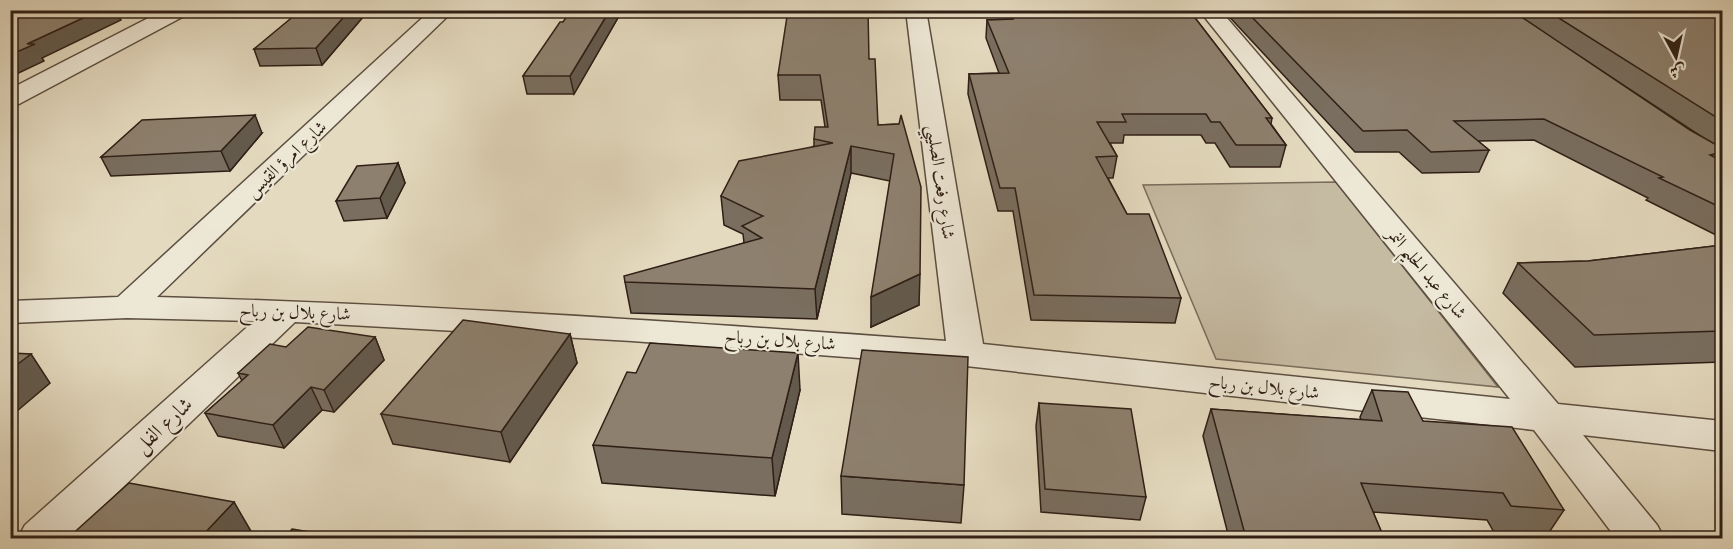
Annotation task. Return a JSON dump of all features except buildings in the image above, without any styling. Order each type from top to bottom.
[{"type":"street","points":[[10,99],[181,10]]},
{"type":"street","name":"شارع امرؤ القيس","points":[[127,308],[444,10]]},
{"type":"street","name":"شارع رفعت الصليبي","points":[[916,10],[966,354]]},
{"type":"street","name":"شارع عبد الحليم النمر","points":[[1209,10],[1547,418],[1641,538]]},
{"type":"street","name":"شارع بلال بن رباح","points":[[10,312],[127,308],[286,311],[632,330],[966,354],[1722,436]]},
{"type":"street","name":"شارع الفل","points":[[41,538],[286,311]]},
{"type":"shaded area","points":[[1336,182],[1498,387],[1216,359],[1143,185]]}]
